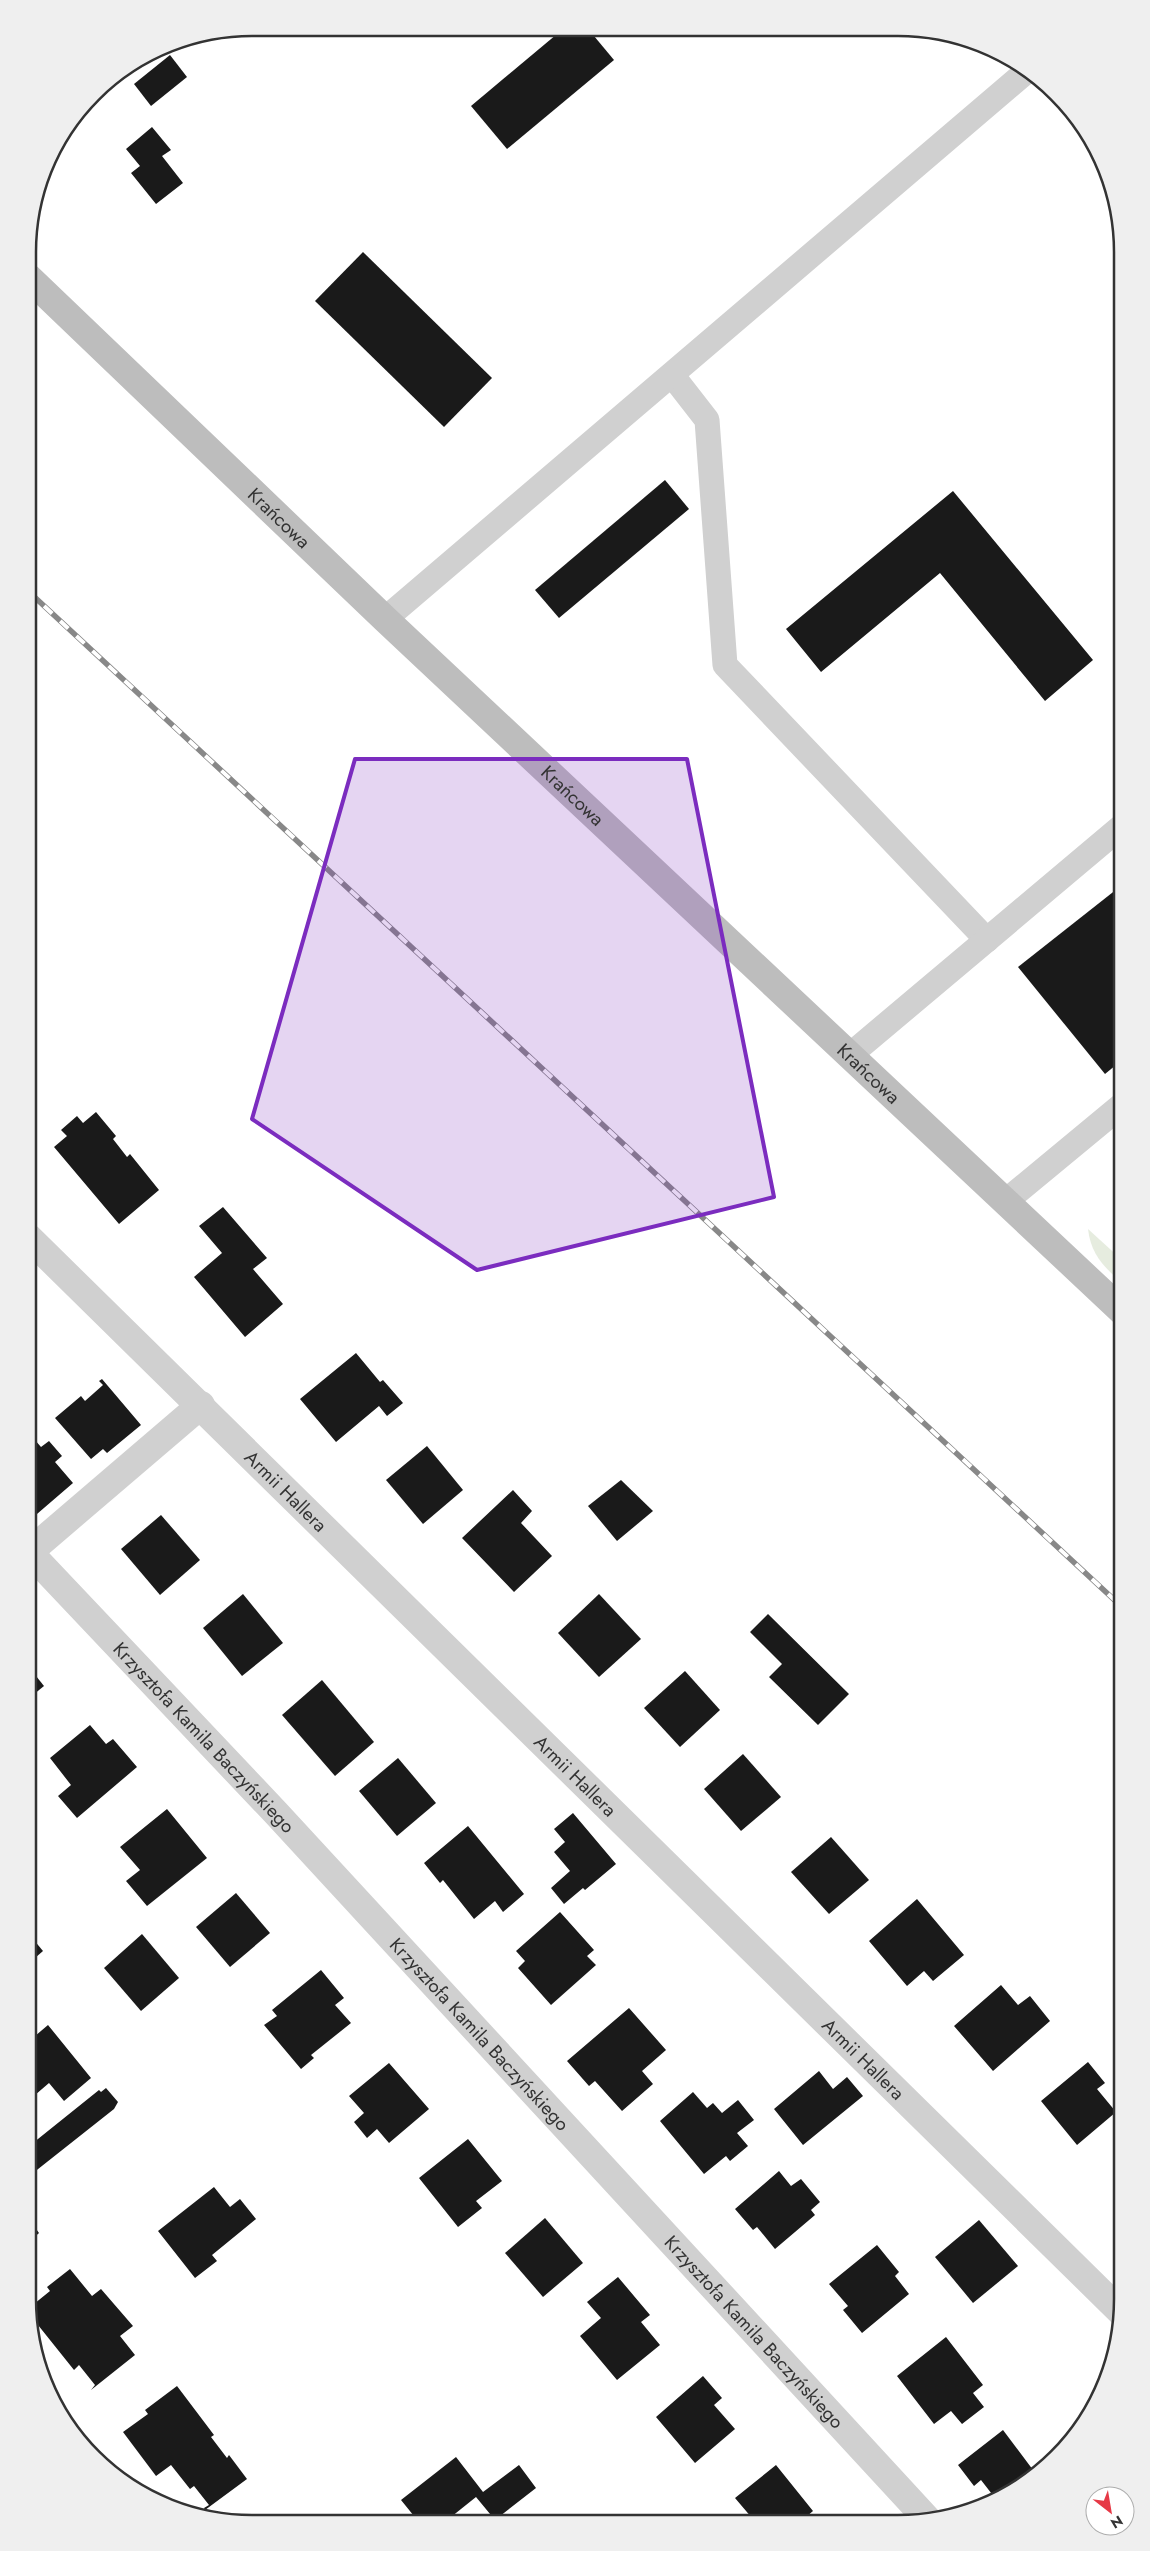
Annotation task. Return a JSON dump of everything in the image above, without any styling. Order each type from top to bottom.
[{"type":"street","name":"Krańcowa","points":[[36,285],[385,619],[1114,1303]]},
{"type":"street","name":"Armii Hallera","points":[[36,1245],[201,1404],[1114,2305]]},
{"type":"street","points":[[36,1546],[201,1404]]},
{"type":"street","name":"Krzysztofa Kamila Baczyńskiego","points":[[36,1561],[283,1820],[922,2513]]},
{"type":"lane","points":[[385,619],[1022,76]]},
{"type":"lane","points":[[672,375],[707,420],[725,665],[987,940]]},
{"type":"lane","points":[[850,1055],[1114,833]]},
{"type":"lane","points":[[1006,1201],[1114,1113]]},
{"type":"highlighted area","points":[[355,759],[687,759],[774,1197],[477,1270],[252,1119]]},
{"type":"shaded area","points":[[1088,1229],[1114,1253],[1114,1276],[1095,1253]]},
{"type":"building","points":[[555,36],[594,36],[614,60],[507,149],[471,106]]},
{"type":"building","points":[[170,55],[187,77],[151,106],[134,84]]},
{"type":"building","points":[[152,127],[171,150],[162,156],[183,183],[156,204],[131,173],[140,166],[126,149]]},
{"type":"building","points":[[363,252],[492,378],[444,427],[315,301]]},
{"type":"building","points":[[665,480],[689,509],[559,618],[535,590]]},
{"type":"building","points":[[953,491],[1093,660],[1045,701],[940,573],[821,672],[786,629]]},
{"type":"building","points":[[1114,891],[1114,1067],[1105,1074],[1018,967]]},
{"type":"building","points":[[96,1112],[116,1136],[113,1139],[127,1157],[130,1154],[159,1190],[119,1224],[54,1147],[67,1136],[61,1130],[77,1116],[83,1123]]},
{"type":"building","points":[[223,1207],[267,1258],[253,1269],[283,1304],[245,1337],[194,1277],[222,1253],[199,1226]]},
{"type":"building","points":[[356,1353],[380,1382],[383,1380],[403,1403],[387,1416],[379,1406],[336,1442],[300,1399]]},
{"type":"building","points":[[102,1379],[141,1425],[107,1453],[103,1449],[91,1459],[55,1418],[81,1396],[85,1401],[103,1385],[99,1381]]},
{"type":"building","points":[[36,1441],[41,1447],[49,1441],[62,1456],[55,1462],[73,1483],[36,1515]]},
{"type":"building","points":[[427,1446],[463,1490],[423,1524],[386,1480]]},
{"type":"building","points":[[621,1480],[653,1511],[617,1541],[588,1506]]},
{"type":"building","points":[[513,1490],[532,1511],[521,1523],[552,1556],[514,1592],[462,1538]]},
{"type":"building","points":[[161,1515],[200,1560],[160,1595],[121,1549]]},
{"type":"building","points":[[243,1594],[283,1643],[242,1676],[203,1628]]},
{"type":"building","points":[[599,1594],[641,1639],[599,1677],[558,1633]]},
{"type":"building","points":[[768,1614],[849,1694],[818,1725],[769,1677],[782,1664],[750,1632]]},
{"type":"building","points":[[685,1671],[720,1710],[680,1747],[644,1708]]},
{"type":"building","points":[[36,1676],[44,1686],[36,1692]]},
{"type":"building","points":[[322,1680],[374,1742],[335,1776],[282,1715]]},
{"type":"building","points":[[90,1725],[106,1744],[113,1739],[137,1767],[77,1818],[58,1796],[71,1785],[50,1758]]},
{"type":"building","points":[[743,1754],[781,1797],[741,1831],[704,1789]]},
{"type":"building","points":[[398,1758],[436,1803],[397,1836],[359,1791]]},
{"type":"building","points":[[167,1809],[207,1858],[147,1906],[126,1881],[140,1870],[120,1847]]},
{"type":"building","points":[[573,1813],[616,1864],[585,1890],[583,1888],[564,1904],[551,1888],[570,1871],[554,1852],[565,1842],[554,1829]]},
{"type":"building","points":[[468,1826],[524,1894],[503,1912],[495,1901],[474,1919],[443,1880],[440,1883],[424,1863]]},
{"type":"building","points":[[831,1837],[869,1880],[829,1914],[791,1872]]},
{"type":"building","points":[[236,1893],[270,1933],[230,1967],[196,1927]]},
{"type":"building","points":[[917,1899],[964,1955],[933,1981],[924,1971],[907,1986],[869,1941]]},
{"type":"building","points":[[560,1912],[594,1950],[587,1956],[596,1965],[551,2005],[518,1968],[525,1961],[516,1951]]},
{"type":"building","points":[[142,1934],[179,1978],[141,2011],[104,1968]]},
{"type":"building","points":[[36,1943],[43,1951],[36,1957]]},
{"type":"building","points":[[321,1970],[344,1998],[335,2005],[351,2023],[311,2055],[314,2058],[301,2069],[264,2025],[277,2016],[272,2010]]},
{"type":"building","points":[[1001,1985],[1018,2005],[1030,1996],[1050,2021],[993,2071],[954,2026]]},
{"type":"building","points":[[629,2008],[666,2050],[642,2071],[653,2084],[622,2111],[595,2081],[589,2086],[567,2061]]},
{"type":"building","points":[[48,2025],[91,2078],[64,2101],[49,2083],[36,2094],[36,2035]]},
{"type":"building","points":[[1088,2062],[1105,2083],[1097,2089],[1114,2110],[1114,2114],[1077,2145],[1041,2101]]},
{"type":"building","points":[[389,2063],[429,2109],[389,2143],[377,2129],[367,2138],[354,2122],[364,2113],[349,2096]]},
{"type":"building","points":[[819,2071],[833,2089],[847,2077],[863,2096],[803,2145],[774,2109]]},
{"type":"building","points":[[106,2088],[118,2102],[114,2109],[36,2171],[36,2141],[99,2090],[101,2092]]},
{"type":"building","points":[[693,2092],[707,2108],[713,2103],[722,2113],[738,2100],[754,2120],[737,2133],[748,2146],[730,2161],[726,2156],[704,2174],[660,2121]]},
{"type":"building","points":[[468,2139],[502,2181],[476,2201],[482,2208],[458,2227],[419,2178]]},
{"type":"building","points":[[779,2171],[791,2186],[801,2179],[820,2202],[811,2210],[815,2215],[775,2249],[757,2227],[753,2230],[735,2209]]},
{"type":"building","points":[[214,2187],[230,2207],[240,2199],[256,2219],[212,2255],[217,2261],[195,2278],[158,2231]]},
{"type":"building","points":[[545,2218],[583,2263],[543,2297],[505,2253]]},
{"type":"building","points":[[979,2220],[1018,2266],[973,2303],[935,2257]]},
{"type":"building","points":[[877,2245],[899,2272],[895,2276],[909,2294],[862,2333],[843,2310],[848,2306],[829,2284]]},
{"type":"building","points":[[70,2269],[92,2296],[101,2289],[133,2326],[120,2336],[135,2355],[91,2390],[95,2385],[79,2365],[74,2370],[38,2325],[36,2302],[50,2291],[47,2287]]},
{"type":"building","points":[[618,2277],[650,2315],[641,2322],[660,2345],[617,2380],[580,2336],[601,2318],[587,2302]]},
{"type":"building","points":[[946,2337],[983,2385],[973,2393],[984,2407],[962,2424],[951,2411],[934,2424],[897,2376]]},
{"type":"building","points":[[703,2376],[722,2398],[714,2405],[735,2429],[695,2463],[656,2417]]},
{"type":"building","points":[[177,2386],[214,2435],[211,2437],[227,2458],[229,2455],[247,2479],[205,2510],[204,2508],[209,2505],[194,2486],[190,2489],[171,2465],[156,2476],[123,2432],[148,2414],[145,2410]]},
{"type":"building","points":[[1003,2430],[1031,2468],[992,2494],[981,2480],[974,2486],[958,2465]]},
{"type":"building","points":[[456,2457],[483,2492],[519,2465],[536,2488],[501,2515],[491,2515],[476,2497],[454,2515],[413,2515],[401,2500]]},
{"type":"building","points":[[776,2465],[813,2511],[808,2515],[749,2515],[735,2498]]},
{"type":"railway","points":[[36,598],[1114,1600]]}]
